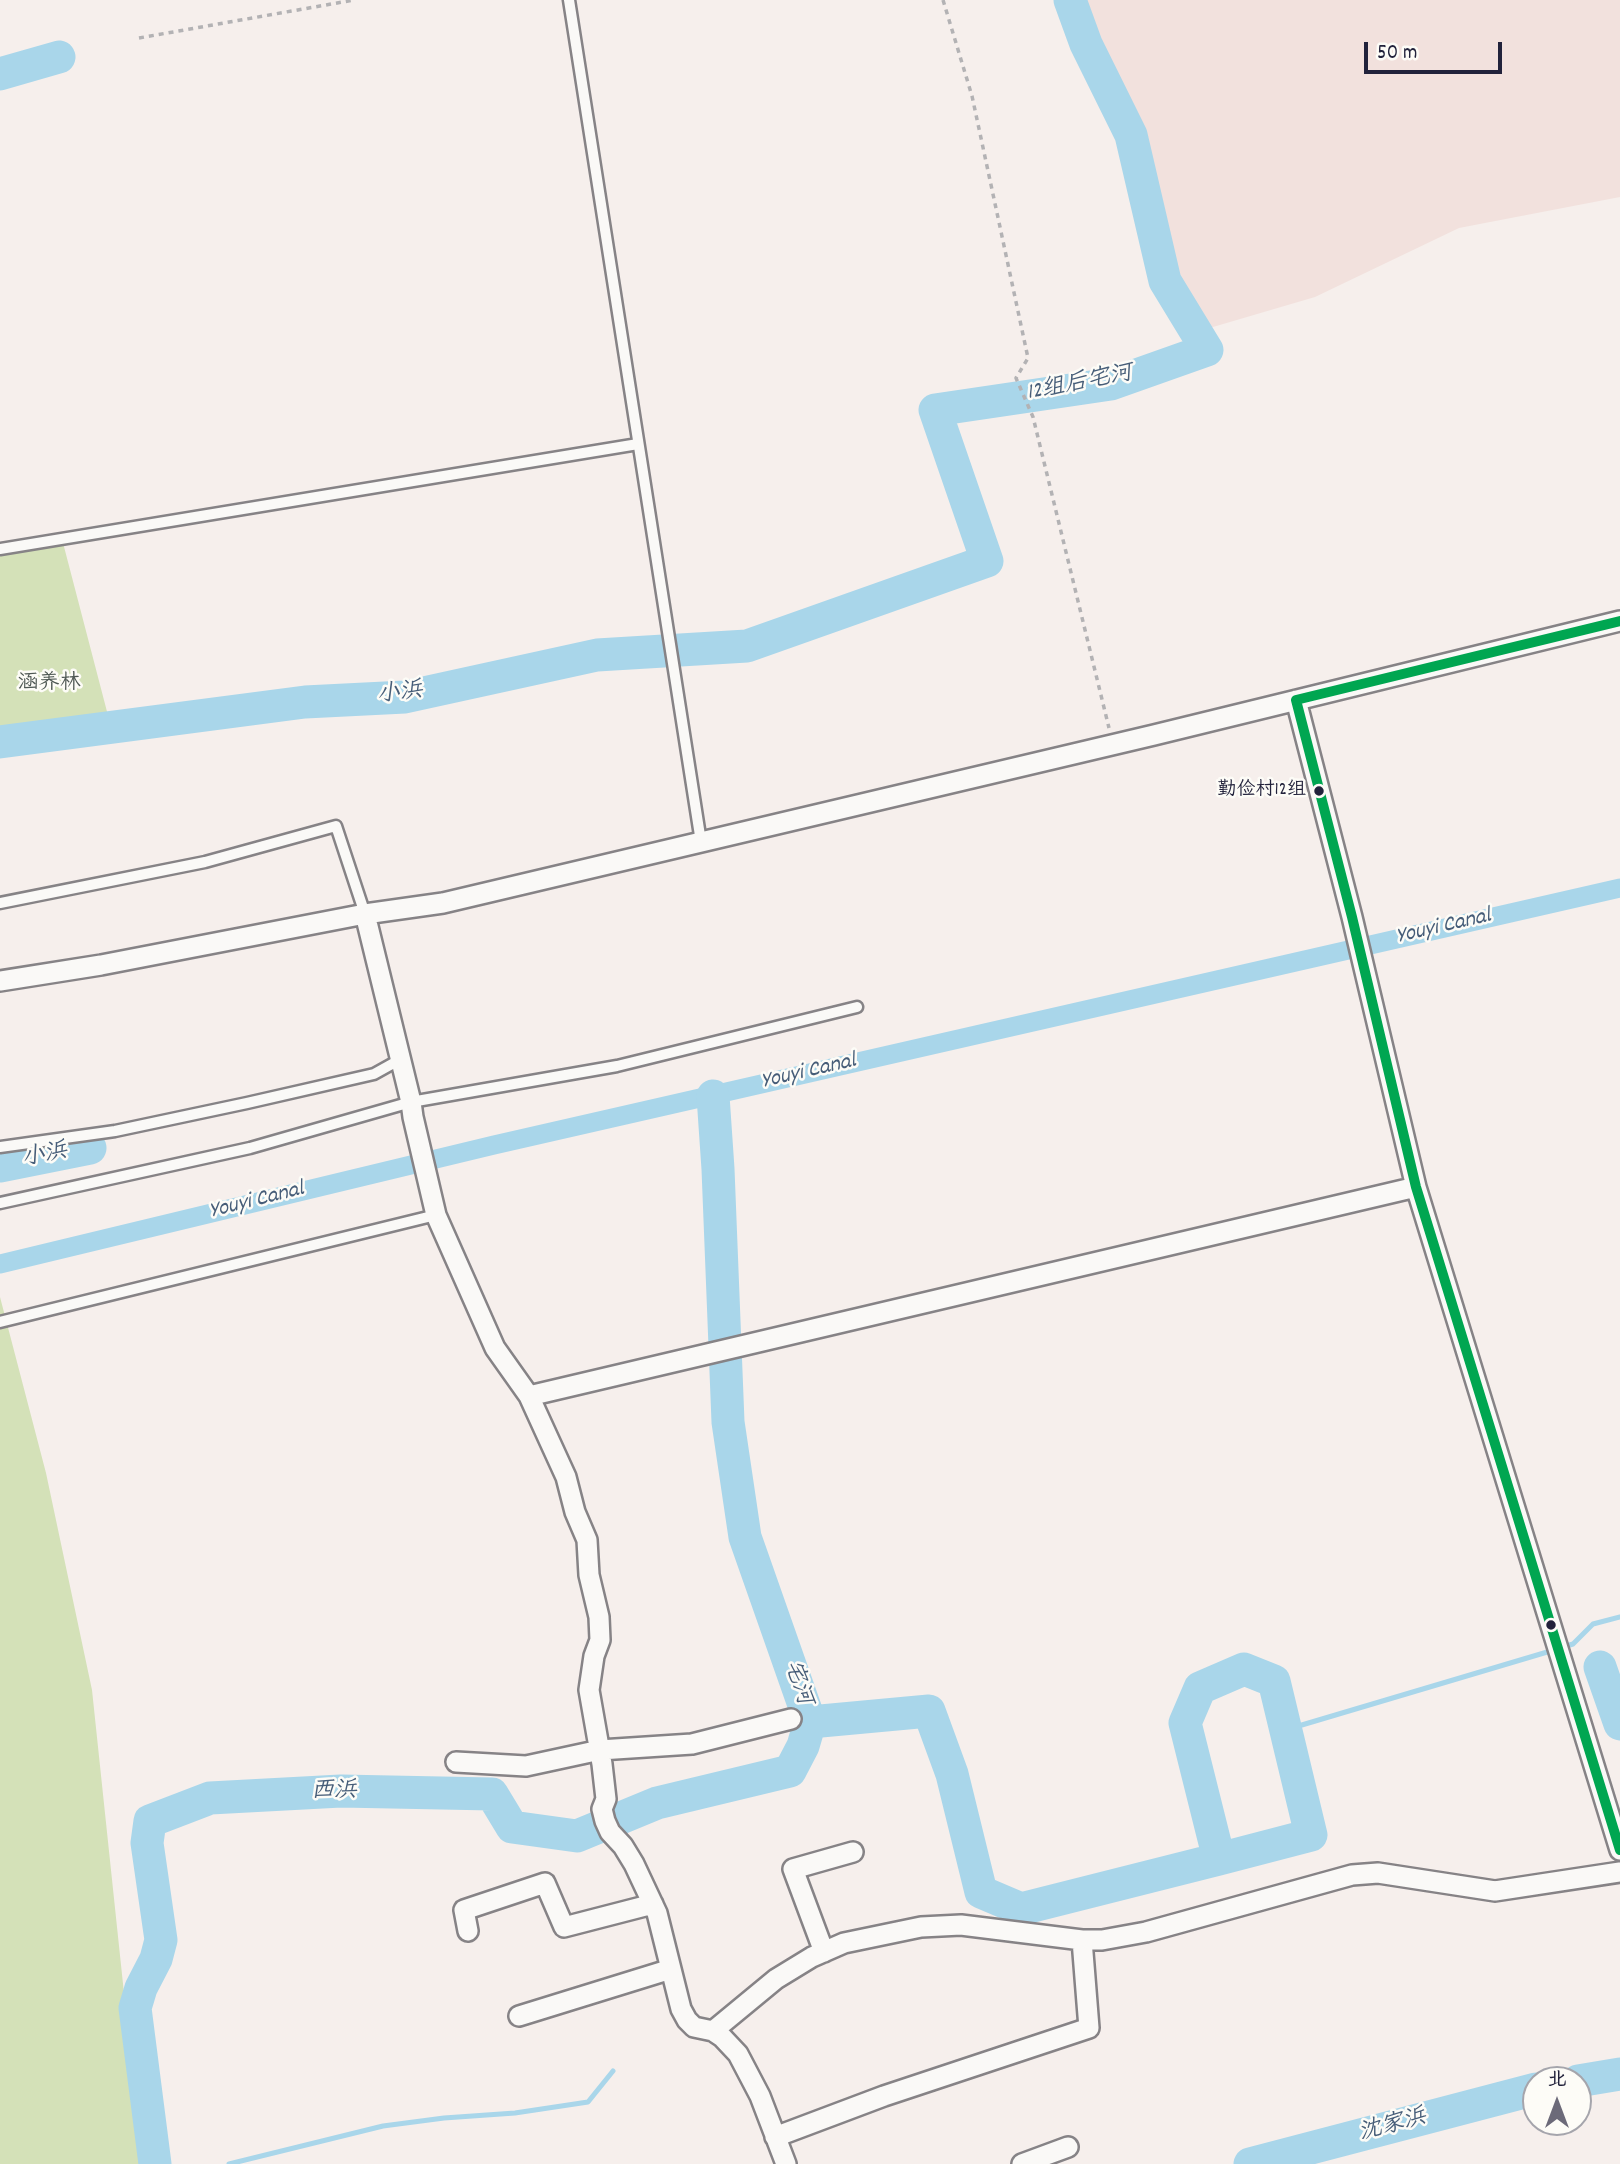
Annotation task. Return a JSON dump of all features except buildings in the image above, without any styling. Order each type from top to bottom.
[{"type":"street","points":[[0,981],[101,965],[365,914],[443,903],[1113,745],[1620,621]]},
{"type":"street","points":[[1296,700],[1352,917],[1416,1187],[1620,1850]]},
{"type":"street","points":[[365,914],[436,1215],[495,1348],[529,1396],[566,1478],[586,1539],[589,1575],[599,1617],[600,1640],[594,1656],[589,1690],[606,1800],[602,1809],[608,1826],[634,1864],[657,1913],[681,2009],[694,2027],[713,2031],[738,2054],[760,2096],[786,2164]]},
{"type":"street","points":[[529,1396],[1416,1187]]},
{"type":"street","points":[[456,1762],[527,1766],[600,1750],[692,1744],[791,1719]]},
{"type":"street","points":[[824,1952],[793,1869],[853,1852]]},
{"type":"street","points":[[713,2031],[776,1979],[824,1952],[844,1943],[921,1927],[961,1925],[1082,1940],[1102,1940],[1146,1932],[1353,1875],[1378,1873],[1495,1891],[1620,1872]]},
{"type":"street","points":[[468,1931],[464,1910],[545,1883],[564,1927],[653,1904]]},
{"type":"street","points":[[775,2137],[884,2096],[1089,2028],[1082,1940]]},
{"type":"street","points":[[519,2016],[671,1969]]},
{"type":"street","points":[[1021,2164],[1068,2147]]},
{"type":"lane","points":[[569,0],[701,842]]},
{"type":"lane","points":[[0,550],[638,444]]},
{"type":"lane","points":[[0,903],[205,862],[336,826],[365,914]]},
{"type":"lane","points":[[0,1203],[617,1066],[857,1007]]},
{"type":"lane","points":[[0,1147],[115,1131],[247,1103],[374,1074],[401,1059]]},
{"type":"lane","points":[[0,1322],[436,1215]]},
{"type":"path","points":[[138,38],[354,0]]},
{"type":"path","points":[[943,0],[972,96],[1028,358],[1016,378],[1034,417],[1113,745]]},
{"type":"shaded area","points":[[1075,0],[1620,0],[1620,197],[1459,228],[1315,297],[1196,332]]},
{"type":"green space","name":"涵养林","points":[[62,539],[111,727],[0,742],[0,549]]},
{"type":"green space","points":[[0,1297],[46,1473],[92,1690],[142,2164],[0,2164]]},
{"type":"waterway","name":"12组后宅河","points":[[0,742],[305,702],[405,697],[597,655],[747,646],[987,561],[935,410],[1111,384],[1207,350],[1165,281],[1131,135],[1086,44],[1070,0]]},
{"type":"waterway","points":[[0,74],[59,57]]},
{"type":"waterway","name":"Youyi Canal","points":[[0,1264],[494,1145],[1620,888]]},
{"type":"waterway","name":"宅河","points":[[713,1096],[728,1422],[745,1537],[810,1722],[929,1711],[952,1774],[981,1892],[1021,1909],[1219,1859],[1311,1835],[1274,1681],[1244,1669],[1200,1688],[1185,1723],[1219,1859]]},
{"type":"waterway","name":"小浜","points":[[0,1166],[90,1148]]},
{"type":"waterway","points":[[1563,1647],[1573,1644],[1593,1624],[1620,1617]]},
{"type":"waterway","points":[[1285,1730],[1554,1650]]},
{"type":"waterway","points":[[1600,1667],[1620,1724]]},
{"type":"waterway","name":"西浜","points":[[155,2164],[135,2008],[141,1988],[156,1959],[161,1940],[147,1843],[150,1821],[210,1798],[341,1791],[492,1794],[512,1827],[577,1836],[657,1803],[790,1771],[803,1746],[810,1722]]},
{"type":"waterway","points":[[229,2164],[383,2126],[515,2113],[588,2102],[613,2071]]},
{"type":"waterway","name":"沈家浜","points":[[1592,2079],[1620,2074]]},
{"type":"waterway","name":"沈家浜","points":[[1250,2164],[1522,2093]]},
{"type":"transit line","points":[[1296,700],[1620,621]]},
{"type":"transit line","points":[[1296,700],[1352,917],[1416,1187],[1620,1850]]},
{"type":"place","name":"勤俭村12组","points":[[1319,791]]}]
